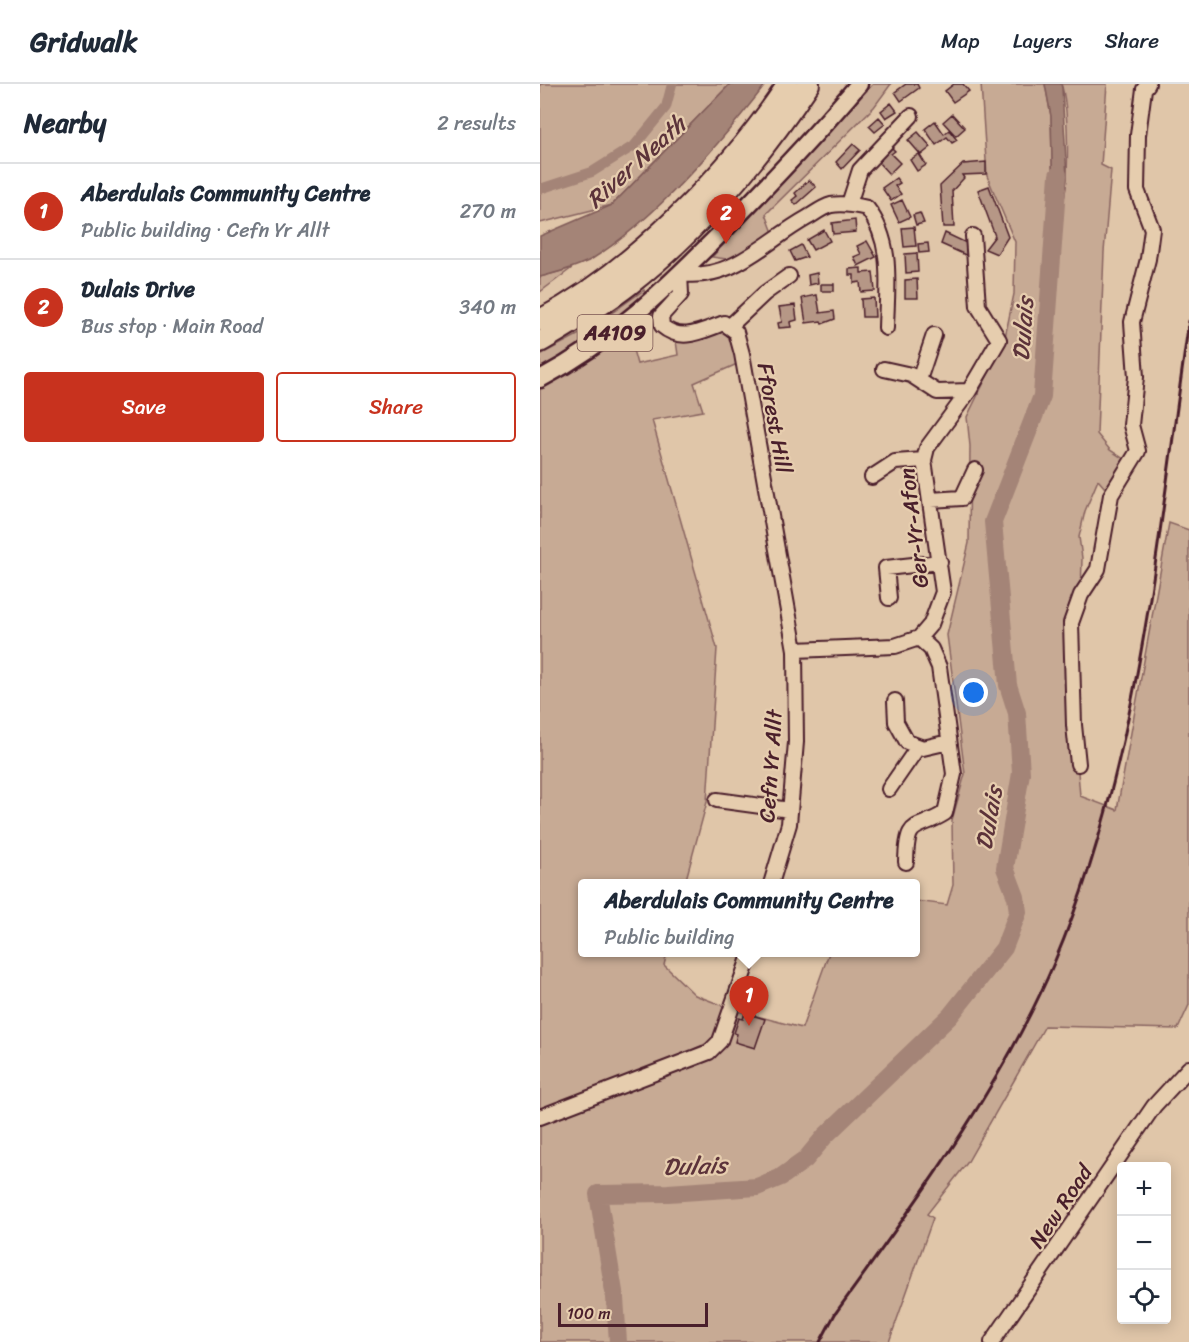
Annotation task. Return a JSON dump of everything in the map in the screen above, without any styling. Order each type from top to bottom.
[{"type":"highway","points":[[540,320],[628,259],[699,195],[742,146],[788,84]]},
{"type":"highway","points":[[540,342],[627,286],[689,232],[760,152],[809,84]]},
{"type":"main road","name":"A4109","points":[[540,379],[614,333],[680,274],[794,157],[859,84]]},
{"type":"street","points":[[1078,764],[1073,702],[1071,622],[1081,594],[1098,569],[1111,495],[1138,451],[1131,425],[1136,377],[1132,322],[1148,259],[1152,229],[1137,190],[1138,135],[1144,89],[1148,84]]},
{"type":"street","points":[[849,204],[860,170],[910,116]]},
{"type":"street","points":[[789,276],[765,293],[729,327],[724,323],[683,336],[672,334],[663,326],[661,316],[681,294],[680,274],[701,277],[745,261],[793,226],[829,206],[849,204],[867,208],[882,233],[887,257],[886,328]]},
{"type":"street","name":"Ger-Yr-Afon","points":[[919,638],[932,624],[943,592],[924,460],[927,448],[969,391],[999,340],[978,306],[973,236]]},
{"type":"street","name":"Fforest Hill","points":[[729,327],[736,332],[742,354],[795,650]]},
{"type":"street","points":[[919,380],[934,335]]},
{"type":"street","points":[[884,369],[911,375],[937,392],[969,391]]},
{"type":"street","points":[[872,477],[895,462],[924,460]]},
{"type":"street","points":[[930,500],[962,498],[975,470]]},
{"type":"street","points":[[889,598],[886,568],[940,562]]},
{"type":"street","points":[[795,650],[896,646],[919,638],[931,649],[939,667],[954,774],[946,808],[939,816],[921,822],[910,833],[907,840],[906,862]]},
{"type":"street","name":"Cefn Yr Allt","points":[[772,879],[789,824],[796,742],[795,650]]},
{"type":"street","points":[[895,701],[896,722],[907,742],[918,747],[949,742]]},
{"type":"street","points":[[889,789],[918,747]]},
{"type":"street","points":[[717,800],[790,810]]},
{"type":"street","points":[[540,1117],[709,1052],[720,1041],[749,957]]},
{"type":"street","name":"New Road","points":[[992,1342],[1154,1106],[1189,1068]]},
{"type":"shaded area","points":[[540,84],[730,84],[612,205],[540,223]]},
{"type":"shaded area","points":[[730,84],[766,84],[686,179],[616,243],[592,259],[540,277],[540,236],[612,205]]},
{"type":"shaded area","points":[[873,84],[891,84],[874,107],[766,214],[775,238],[727,266],[726,259],[712,257]]},
{"type":"shaded area","points":[[981,84],[1045,84],[1051,116],[1053,199],[1064,199],[1067,141],[1066,108],[1061,84],[1107,84],[1101,165],[1111,170],[1104,252],[1097,434],[1110,450],[1130,463],[1111,495],[1098,480],[1085,511],[1079,537],[1082,558],[1081,595],[1071,623],[1074,725],[1080,796],[1117,810],[1169,523],[1189,530],[1189,1005],[1178,1029],[1045,1026],[967,1163],[927,1214],[933,1218],[889,1342],[540,1342],[540,355],[589,329],[644,290],[651,320],[631,343],[637,364],[678,355],[676,341],[724,323],[736,332],[744,361],[694,383],[703,411],[652,420],[717,648],[707,802],[686,879],[578,879],[578,957],[666,957],[664,965],[695,995],[729,1008],[719,1038],[694,1049],[696,1062],[717,1047],[734,1010],[802,1028],[828,957],[920,957],[920,902],[947,905],[953,885],[952,820],[965,774],[947,635],[969,543],[970,446],[967,417],[1004,342],[1014,294],[1015,242],[987,176]]},
{"type":"shaded area","points":[[1045,84],[1061,84],[1062,88],[1067,179],[1064,199],[1053,199],[1051,116]]},
{"type":"shaded area","points":[[572,268],[540,292],[540,277]]},
{"type":"building","points":[[906,84],[917,84],[919,88],[901,101],[895,92]]},
{"type":"building","points":[[954,84],[963,84],[969,91],[953,102],[945,91]]},
{"type":"building","points":[[891,103],[897,111],[886,118],[881,111]]},
{"type":"building","points":[[952,114],[965,128],[956,136],[943,122]]},
{"type":"building","points":[[879,117],[885,124],[875,132],[869,126]]},
{"type":"building","points":[[935,121],[944,134],[949,130],[957,140],[952,143],[947,137],[936,145],[925,129]]},
{"type":"building","points":[[918,132],[931,147],[921,155],[908,140]]},
{"type":"building","points":[[853,144],[860,150],[842,169],[836,162]]},
{"type":"building","points":[[889,145],[895,151],[891,154],[900,163],[889,174],[877,161]]},
{"type":"building","points":[[919,154],[926,165],[917,171],[910,160]]},
{"type":"building","points":[[986,162],[986,174],[962,175],[964,178],[952,191],[954,227],[943,227],[940,186],[963,164]]},
{"type":"building","points":[[896,178],[900,183],[895,186],[901,194],[891,201],[882,188]]},
{"type":"building","points":[[809,180],[816,187],[796,205],[792,200],[797,196],[795,193]]},
{"type":"building","points":[[989,186],[1008,237],[997,254],[985,249],[995,236],[978,190]]},
{"type":"building","points":[[902,200],[910,217],[899,222],[891,205]]},
{"type":"building","points":[[920,213],[924,223],[916,225],[913,215]]},
{"type":"building","points":[[855,220],[856,232],[833,234],[832,223]]},
{"type":"building","points":[[914,227],[916,246],[904,247],[902,228]]},
{"type":"building","points":[[824,230],[830,241],[813,250],[807,240]]},
{"type":"building","points":[[945,233],[975,247],[970,257],[941,244]]},
{"type":"building","points":[[867,241],[876,257],[858,266],[854,257],[861,254],[857,246]]},
{"type":"building","points":[[928,243],[929,252],[919,253],[918,244]]},
{"type":"building","points":[[801,245],[807,257],[795,261],[790,251]]},
{"type":"building","points":[[917,253],[918,272],[906,273],[905,254]]},
{"type":"building","points":[[861,268],[861,273],[873,272],[875,291],[861,292],[860,282],[854,283],[854,275],[849,275],[849,269]]},
{"type":"building","points":[[817,273],[818,283],[809,285],[808,275]]},
{"type":"building","points":[[917,279],[918,298],[905,298],[905,280]]},
{"type":"building","points":[[821,284],[834,284],[834,291],[821,291]]},
{"type":"building","points":[[817,295],[820,313],[834,311],[835,319],[822,324],[821,321],[806,323],[802,298]]},
{"type":"building","points":[[874,298],[875,317],[862,317],[861,299]]},
{"type":"building","points":[[795,305],[797,320],[790,322],[791,327],[779,328],[778,323],[782,322],[779,307]]},
{"type":"building","points":[[745,1013],[765,1019],[755,1048],[735,1042],[737,1034],[734,1033],[739,1018],[743,1019]]},
{"type":"waterway","name":"River Neath","points":[[540,189],[592,172],[635,145],[666,107],[672,84]]},
{"type":"waterway","name":"Dulais","points":[[618,1342],[615,1298],[598,1194],[668,1193],[757,1187],[781,1177],[805,1160],[825,1136],[950,1016],[1004,948],[1018,912],[1016,897],[1005,868],[1021,773],[1017,713],[1008,685],[993,522],[1042,396],[1058,175]]},
{"type":"railway","points":[[820,1342],[835,1314],[925,1188],[982,1101],[1032,1010],[1054,963],[1083,887],[1107,809],[1142,647],[1189,321]]},
{"type":"place","name":"Dulais Drive","points":[[726,244]]},
{"type":"place","name":"Aberdulais Community Centre","points":[[749,1026]]}]
